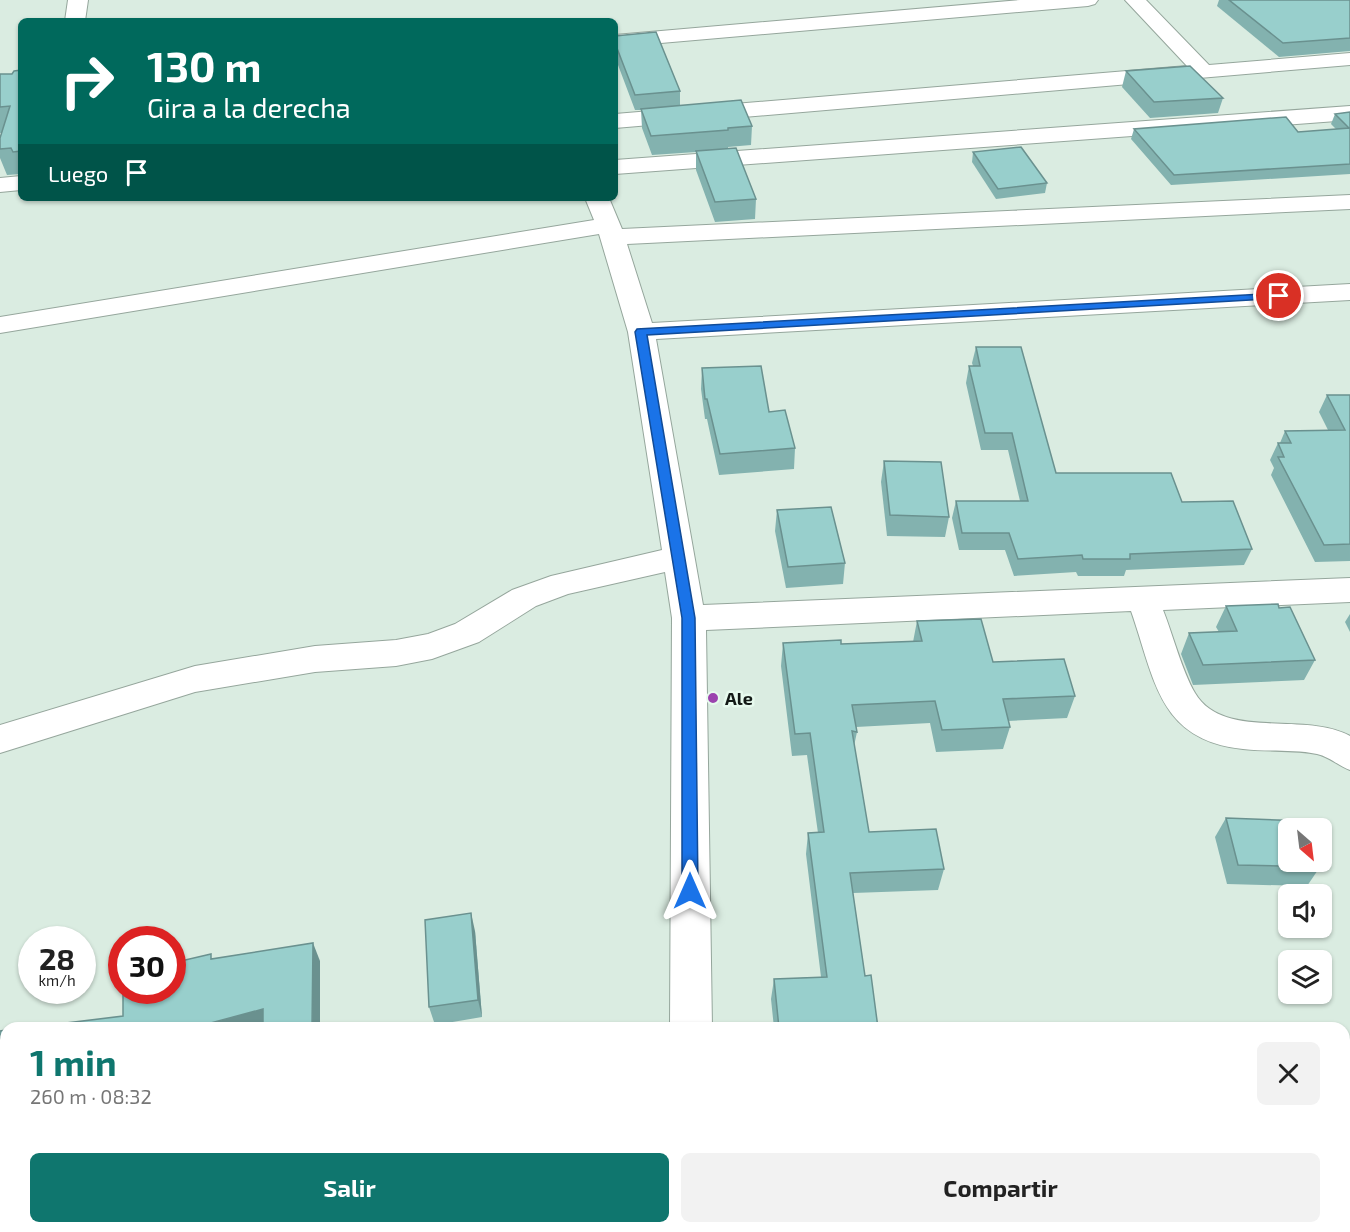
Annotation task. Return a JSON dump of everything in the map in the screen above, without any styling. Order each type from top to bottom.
[{"type":"street","points":[[75,18],[78,0]]},
{"type":"street","points":[[618,41],[1088,0]]},
{"type":"street","points":[[1135,0],[1204,72]]},
{"type":"street","points":[[618,121],[1350,59]]},
{"type":"street","points":[[618,167],[1350,113]]},
{"type":"street","points":[[0,185],[18,183]]},
{"type":"street","points":[[0,325],[606,220],[1350,202]]},
{"type":"street","points":[[606,220],[641,332],[688,618],[691,1022]]},
{"type":"street","points":[[641,332],[1350,292]]},
{"type":"street","points":[[0,739],[195,679],[315,659],[396,653],[432,646],[467,633],[524,598],[562,584],[679,557]]},
{"type":"street","points":[[688,618],[1350,590]]},
{"type":"street","points":[[1143,599],[1186,713],[1200,723],[1221,732],[1324,740],[1350,755]]},
{"type":"building","points":[[1229,0],[1350,0],[1350,38],[1283,43]]},
{"type":"building","points":[[656,32],[680,91],[635,95],[618,51],[618,36]]},
{"type":"building","points":[[1190,66],[1223,98],[1154,102],[1126,71]]},
{"type":"building","points":[[18,70],[18,151],[13,152],[11,148],[0,149],[0,138],[10,106],[0,107],[0,74],[12,74]]},
{"type":"building","points":[[741,100],[752,126],[728,128],[728,130],[651,136],[641,109]]},
{"type":"building","points":[[1350,112],[1350,164],[1174,175],[1134,129],[1286,117],[1298,132],[1349,128],[1335,114]]},
{"type":"building","points":[[1021,147],[1047,183],[998,189],[973,152]]},
{"type":"building","points":[[736,148],[756,199],[715,202],[696,151]]},
{"type":"building","points":[[976,347],[1021,347],[1056,473],[1171,473],[1182,502],[1233,501],[1252,549],[1130,554],[1130,559],[1083,559],[1082,555],[1018,559],[1009,533],[962,533],[956,501],[1028,501],[1012,433],[985,433],[969,366],[980,366]]},
{"type":"building","points":[[761,366],[769,412],[785,410],[795,448],[720,454],[707,399],[705,399],[702,368]]},
{"type":"building","points":[[1327,395],[1350,395],[1350,544],[1324,545],[1278,457],[1284,457],[1278,443],[1291,443],[1285,431],[1345,430]]},
{"type":"building","points":[[884,461],[941,462],[949,517],[890,515]]},
{"type":"building","points":[[831,507],[845,563],[788,567],[777,510]]},
{"type":"building","points":[[1278,604],[1279,608],[1290,607],[1315,660],[1203,665],[1189,633],[1237,631],[1226,606]]},
{"type":"building","points":[[981,619],[993,662],[1064,659],[1075,696],[1003,699],[1010,727],[942,730],[935,701],[852,705],[857,732],[852,731],[869,832],[936,829],[944,869],[850,873],[865,976],[871,975],[877,1022],[778,1022],[774,979],[827,977],[808,833],[824,832],[810,733],[795,734],[783,643],[841,640],[841,644],[922,641],[917,621]]},
{"type":"building","points":[[1226,818],[1278,820],[1278,866],[1238,865]]},
{"type":"building","points":[[471,913],[478,1000],[429,1007],[425,920]]},
{"type":"building","points":[[313,943],[312,1022],[263,1022],[263,1009],[214,1022],[74,1022],[123,1016],[123,1004],[186,1004],[186,960],[211,954],[211,959]]},
{"type":"place","name":"Ale","points":[[713,698]]},
{"type":"route","points":[[690,891],[688,618],[641,332],[1279,296]]}]
